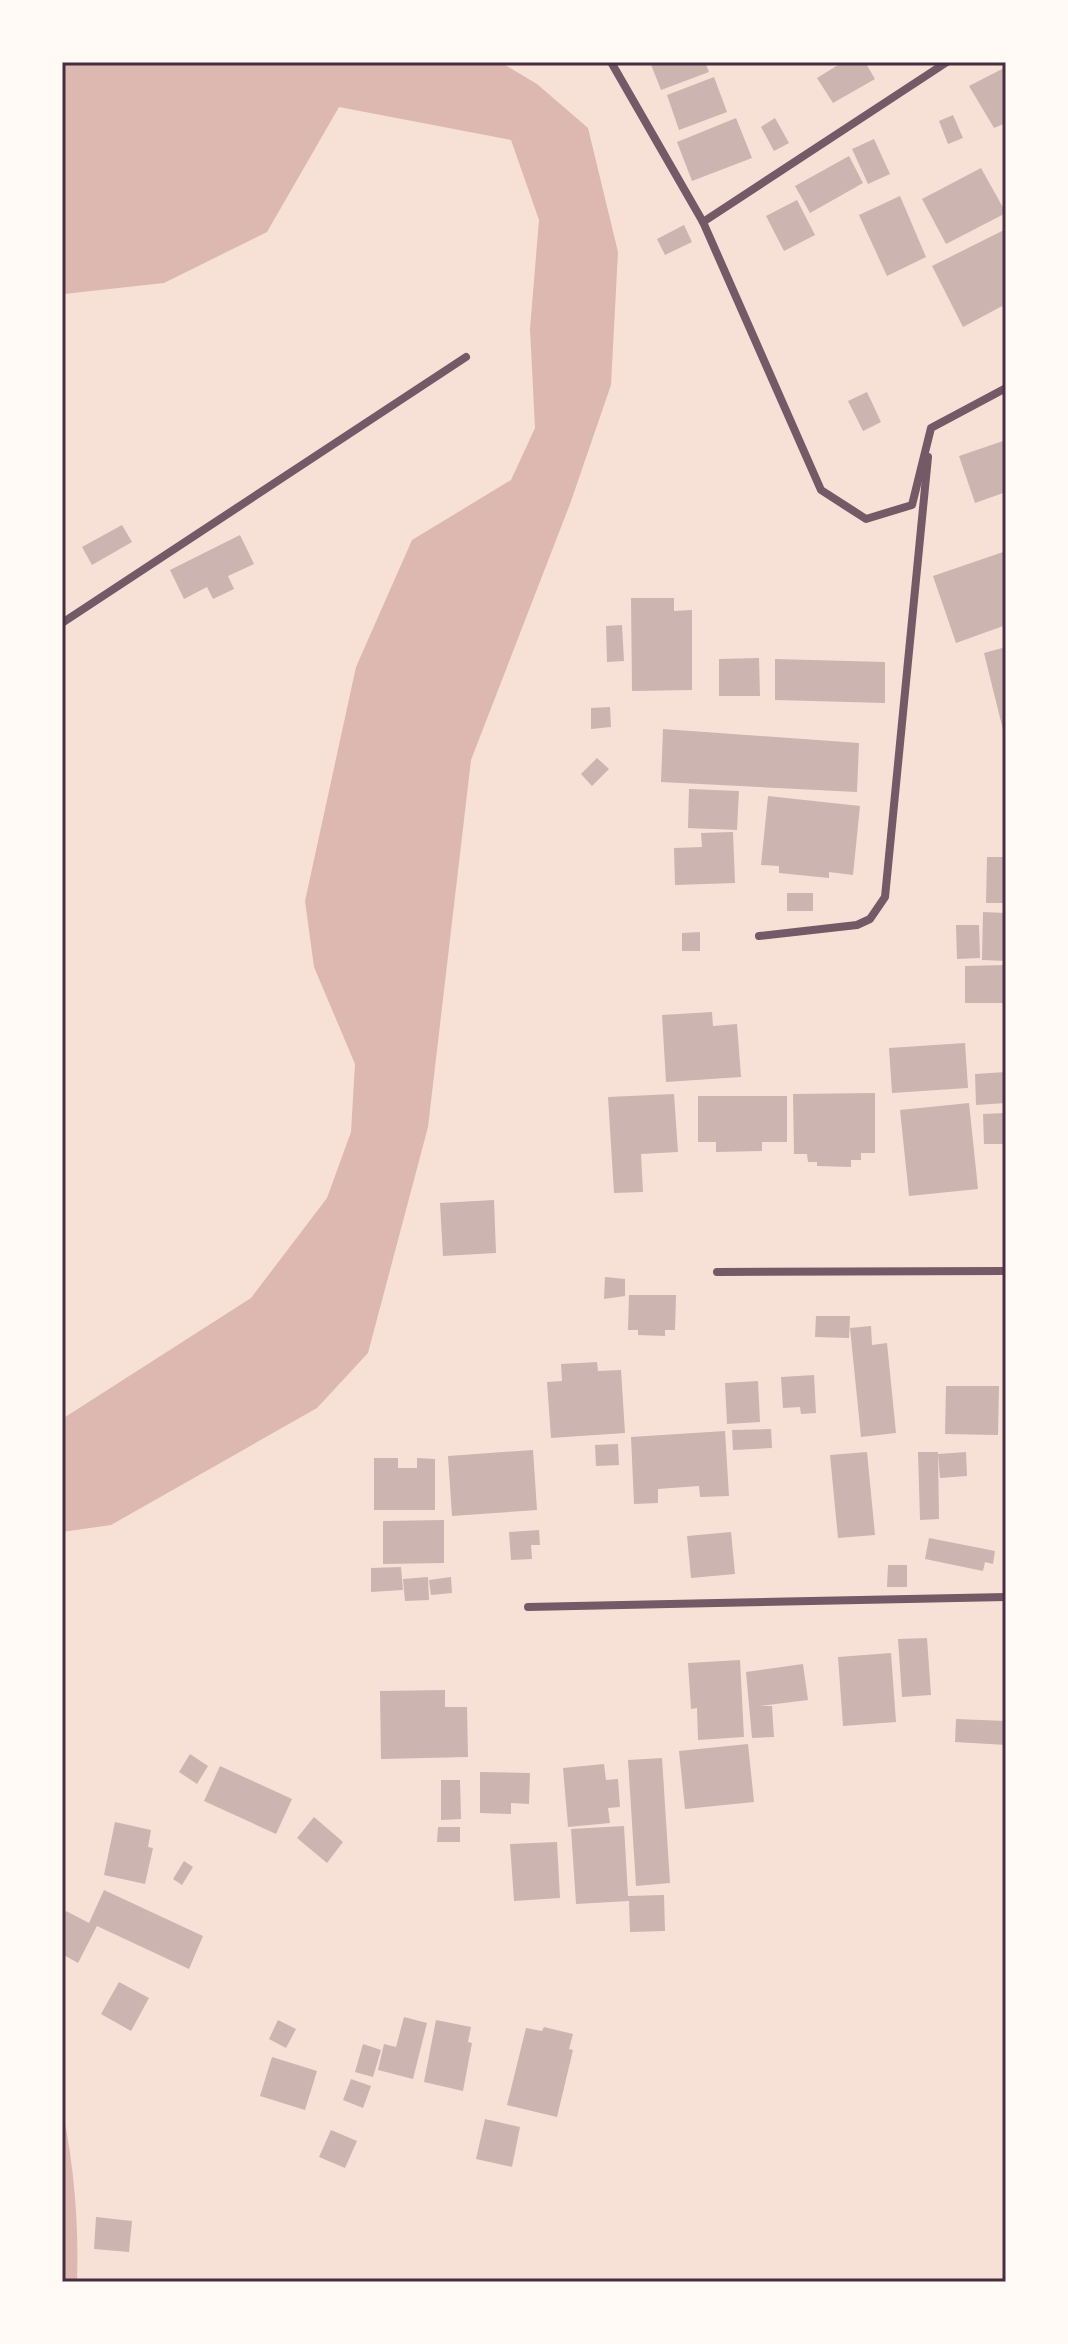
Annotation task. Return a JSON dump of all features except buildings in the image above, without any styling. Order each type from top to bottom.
[{"type":"street","points":[[611,62],[703,222],[821,490],[866,519],[912,505],[931,428],[1006,388]]},
{"type":"street","points":[[703,222],[947,62]]},
{"type":"street","points":[[62,623],[466,357]]},
{"type":"street","points":[[759,936],[857,925],[870,919],[885,897],[902,691],[931,428]]},
{"type":"street","points":[[717,1272],[1006,1271]]},
{"type":"street","points":[[528,1607],[1006,1597]]},
{"type":"shaded area","points":[[62,62],[500,62],[537,84],[588,128],[618,252],[611,385],[570,504],[471,760],[428,1127],[368,1353],[317,1408],[111,1525],[62,1532],[62,1419],[251,1298],[327,1198],[351,1132],[355,1064],[314,967],[305,901],[356,667],[412,540],[511,480],[535,428],[530,329],[539,220],[511,140],[339,107],[267,232],[164,283],[64,294]]},
{"type":"shaded area","points":[[62,2108],[75,2194],[77,2282],[62,2282]]}]
